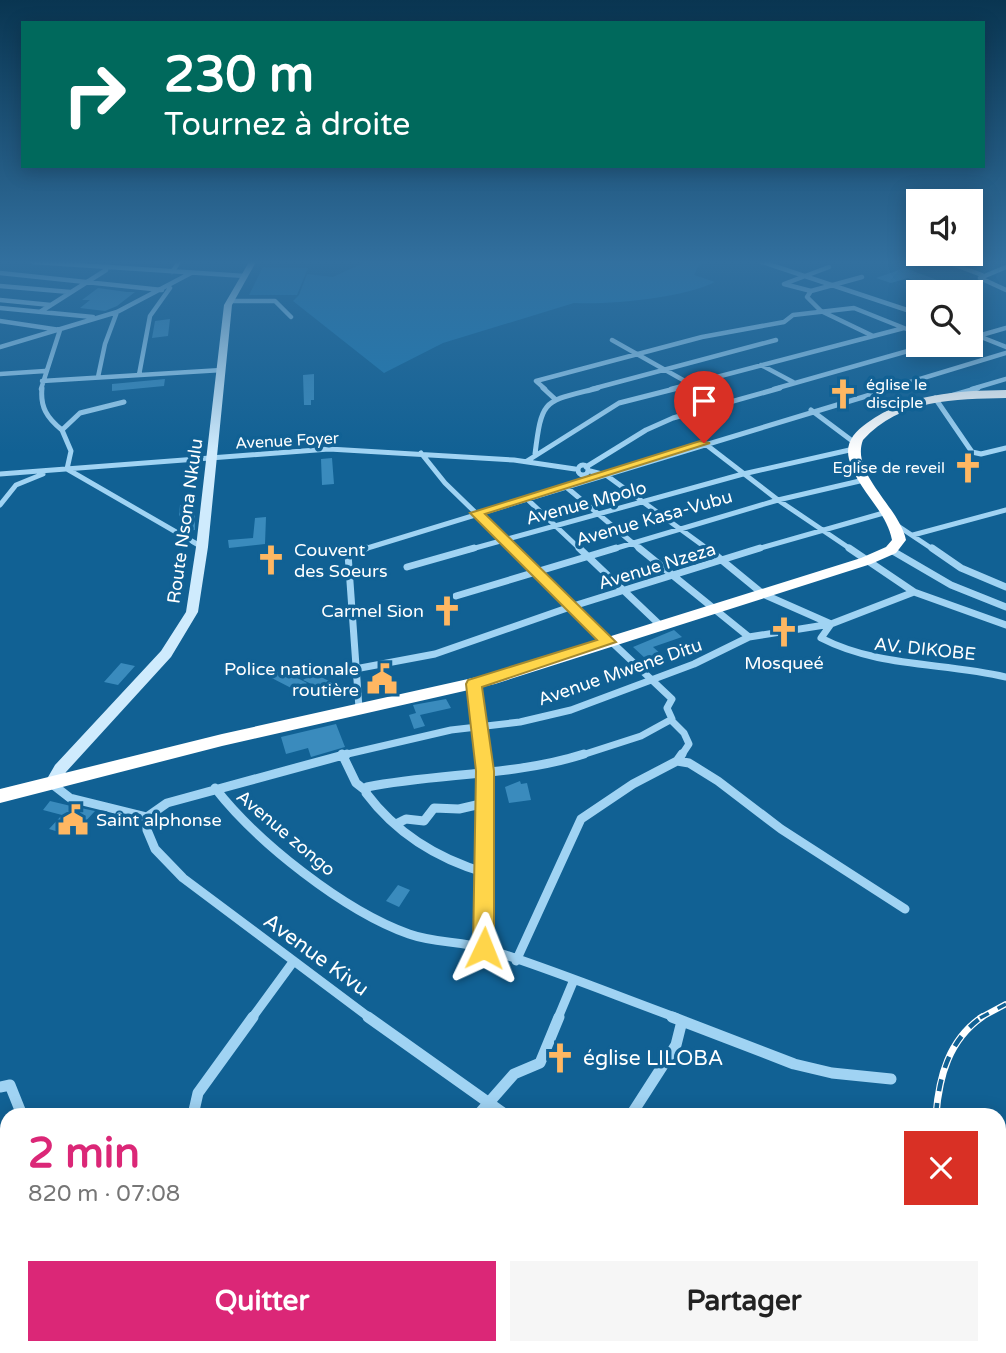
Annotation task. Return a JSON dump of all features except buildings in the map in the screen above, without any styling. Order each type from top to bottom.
[{"type":"highway","points":[[0,796],[359,708],[474,684],[866,561],[891,550],[899,540],[891,518],[864,480],[855,446],[863,433],[893,410],[941,398],[1006,394]]},
{"type":"street","points":[[28,325],[60,330]]},
{"type":"street","points":[[0,347],[74,325]]},
{"type":"street","points":[[98,377],[112,325]]},
{"type":"street","points":[[139,374],[148,325]]},
{"type":"street","name":"Route Nsona Nkulu","points":[[52,783],[60,769],[166,654],[182,631],[196,599],[227,325]]},
{"type":"street","points":[[555,398],[536,380],[760,325]]},
{"type":"street","points":[[851,325],[874,336]]},
{"type":"street","points":[[898,325],[905,328]]},
{"type":"street","points":[[527,461],[619,403],[761,365],[831,350],[905,328]]},
{"type":"street","points":[[983,335],[1006,328]]},
{"type":"street","points":[[60,330],[42,382],[38,386],[47,418],[62,430],[71,451],[67,469],[202,547]]},
{"type":"street","points":[[983,338],[1006,347]]},
{"type":"street","points":[[612,340],[721,402]]},
{"type":"street","points":[[535,454],[540,414],[555,398],[776,340]]},
{"type":"street","points":[[588,469],[646,430],[721,402],[906,351]]},
{"type":"street","points":[[359,708],[346,557],[353,552],[811,410],[1006,353]]},
{"type":"street","points":[[761,365],[793,382]]},
{"type":"street","points":[[42,382],[222,370]]},
{"type":"street","points":[[0,374],[45,371]]},
{"type":"street","points":[[1006,379],[951,393],[941,398],[938,406],[970,445],[972,452],[981,454],[1006,448]]},
{"type":"street","points":[[62,430],[71,419],[93,407],[124,402]]},
{"type":"street","points":[[811,410],[855,446]]},
{"type":"street","points":[[704,443],[778,500],[914,592],[1006,625]]},
{"type":"street","name":"Avenue Mpolo","points":[[407,567],[743,474],[855,446]]},
{"type":"street","name":"Avenue Foyer","points":[[0,474],[329,449],[527,461],[582,473],[588,469],[606,475]]},
{"type":"street","points":[[421,453],[476,513],[608,642],[672,699],[667,708],[669,721],[684,733],[689,744],[677,761],[607,800],[576,825],[516,961]]},
{"type":"street","points":[[0,505],[21,482],[58,470]]},
{"type":"street","points":[[606,475],[682,528],[762,594],[831,624]]},
{"type":"street","name":"Avenue Kasa-Vubu","points":[[456,596],[778,500],[864,480]]},
{"type":"street","points":[[565,486],[710,609],[749,637]]},
{"type":"street","points":[[526,498],[661,626]]},
{"type":"street","points":[[913,535],[1006,510]]},
{"type":"street","points":[[891,518],[970,574],[1006,587]]},
{"type":"street","name":"Avenue Nzeza","points":[[355,669],[393,663],[451,647],[624,590],[821,530],[891,518]]},
{"type":"street","points":[[891,550],[951,585],[1006,607]]},
{"type":"street","name":"Avenue Mwene Ditu","points":[[147,817],[167,803],[342,754],[451,730],[480,728],[571,709],[720,653],[749,637],[831,624],[914,592]]},
{"type":"street","name":"AV. DIKOBE","points":[[831,624],[821,638],[856,656],[888,662],[963,668],[1006,677]]},
{"type":"street","points":[[474,684],[485,771],[484,948]]},
{"type":"street","points":[[342,754],[356,783],[368,787],[550,765],[641,736],[669,721]]},
{"type":"street","points":[[677,761],[689,763],[718,781],[781,829],[905,909]]},
{"type":"street","points":[[52,783],[70,798],[147,817]]},
{"type":"street","points":[[368,787],[372,802],[396,824],[449,861],[486,873]]},
{"type":"street","name":"Avenue zongo","points":[[215,788],[222,799],[252,827],[340,898],[409,934],[484,948],[741,1042],[758,1053],[825,1073],[891,1079]]},
{"type":"street","points":[[396,824],[406,819],[424,821],[434,808],[459,809],[485,803]]},
{"type":"street","name":"Avenue Kivu","points":[[147,817],[147,830],[151,841],[168,864],[293,962],[324,981],[398,1041],[496,1108]]},
{"type":"street","points":[[195,1108],[198,1093],[293,962]]},
{"type":"street","points":[[484,1108],[514,1074],[540,1063],[573,982]]},
{"type":"street","points":[[636,1108],[676,1045],[682,1021]]},
{"type":"street","points":[[0,1087],[10,1085],[19,1108]]},
{"type":"shaded area","points":[[324,325],[501,325],[443,343],[384,373]]},
{"type":"railway","points":[[980,1018],[1006,1004]]},
{"type":"railway","points":[[937,1108],[948,1060],[961,1037],[982,1017]]},
{"type":"place","name":"église le disciple","points":[[843,394]]},
{"type":"place","name":"Eglise de reveil","points":[[968,468]]},
{"type":"place","name":"Couvent des Soeurs","points":[[271,560]]},
{"type":"place","name":"Carmel Sion","points":[[447,611]]},
{"type":"place","name":"Mosqueé","points":[[784,632]]},
{"type":"place","name":"Police nationale routière","points":[[382,679]]},
{"type":"place","name":"Saint alphonse","points":[[73,820]]},
{"type":"place","name":"église LILOBA","points":[[560,1058]]},
{"type":"route","points":[[484,948],[485,771],[474,684],[608,642],[476,513],[620,471],[704,443]]}]
